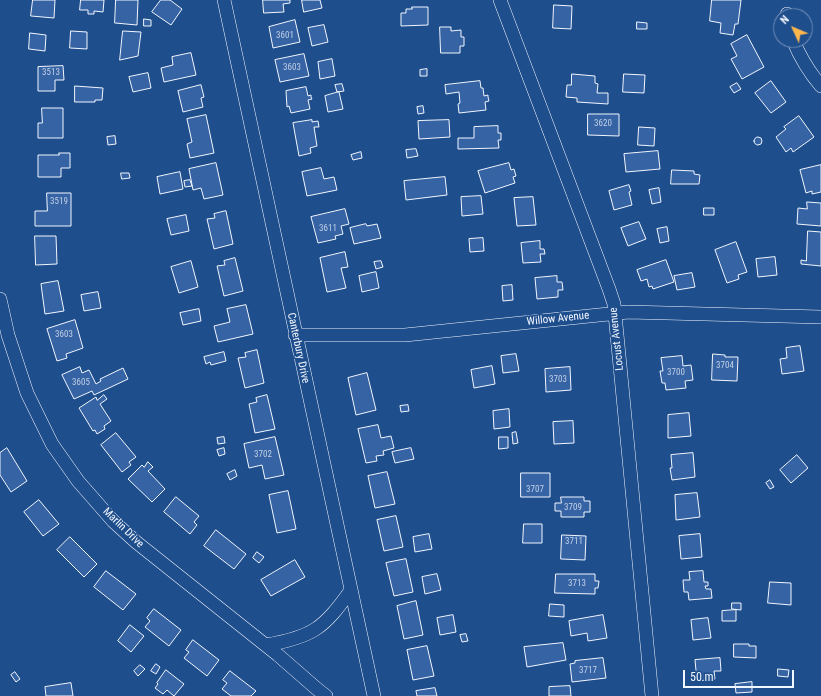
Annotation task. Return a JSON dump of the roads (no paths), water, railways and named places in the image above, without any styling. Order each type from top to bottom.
[{"type":"street","name":"Canterbury Drive","points":[[224,0],[374,696]]},
{"type":"street","name":"Locust Avenue","points":[[500,0],[609,289],[615,312],[652,696]]},
{"type":"street","points":[[796,48],[813,76],[821,86]]},
{"type":"street","name":"Marlin Drive","points":[[0,299],[8,335],[27,393],[52,444],[78,480],[113,521],[136,542],[266,645],[326,696]]},
{"type":"street","name":"Willow Avenue","points":[[295,335],[405,335],[615,312],[821,317]]},
{"type":"street","points":[[266,645],[295,639],[309,633],[322,624],[336,611],[351,590]]}]
